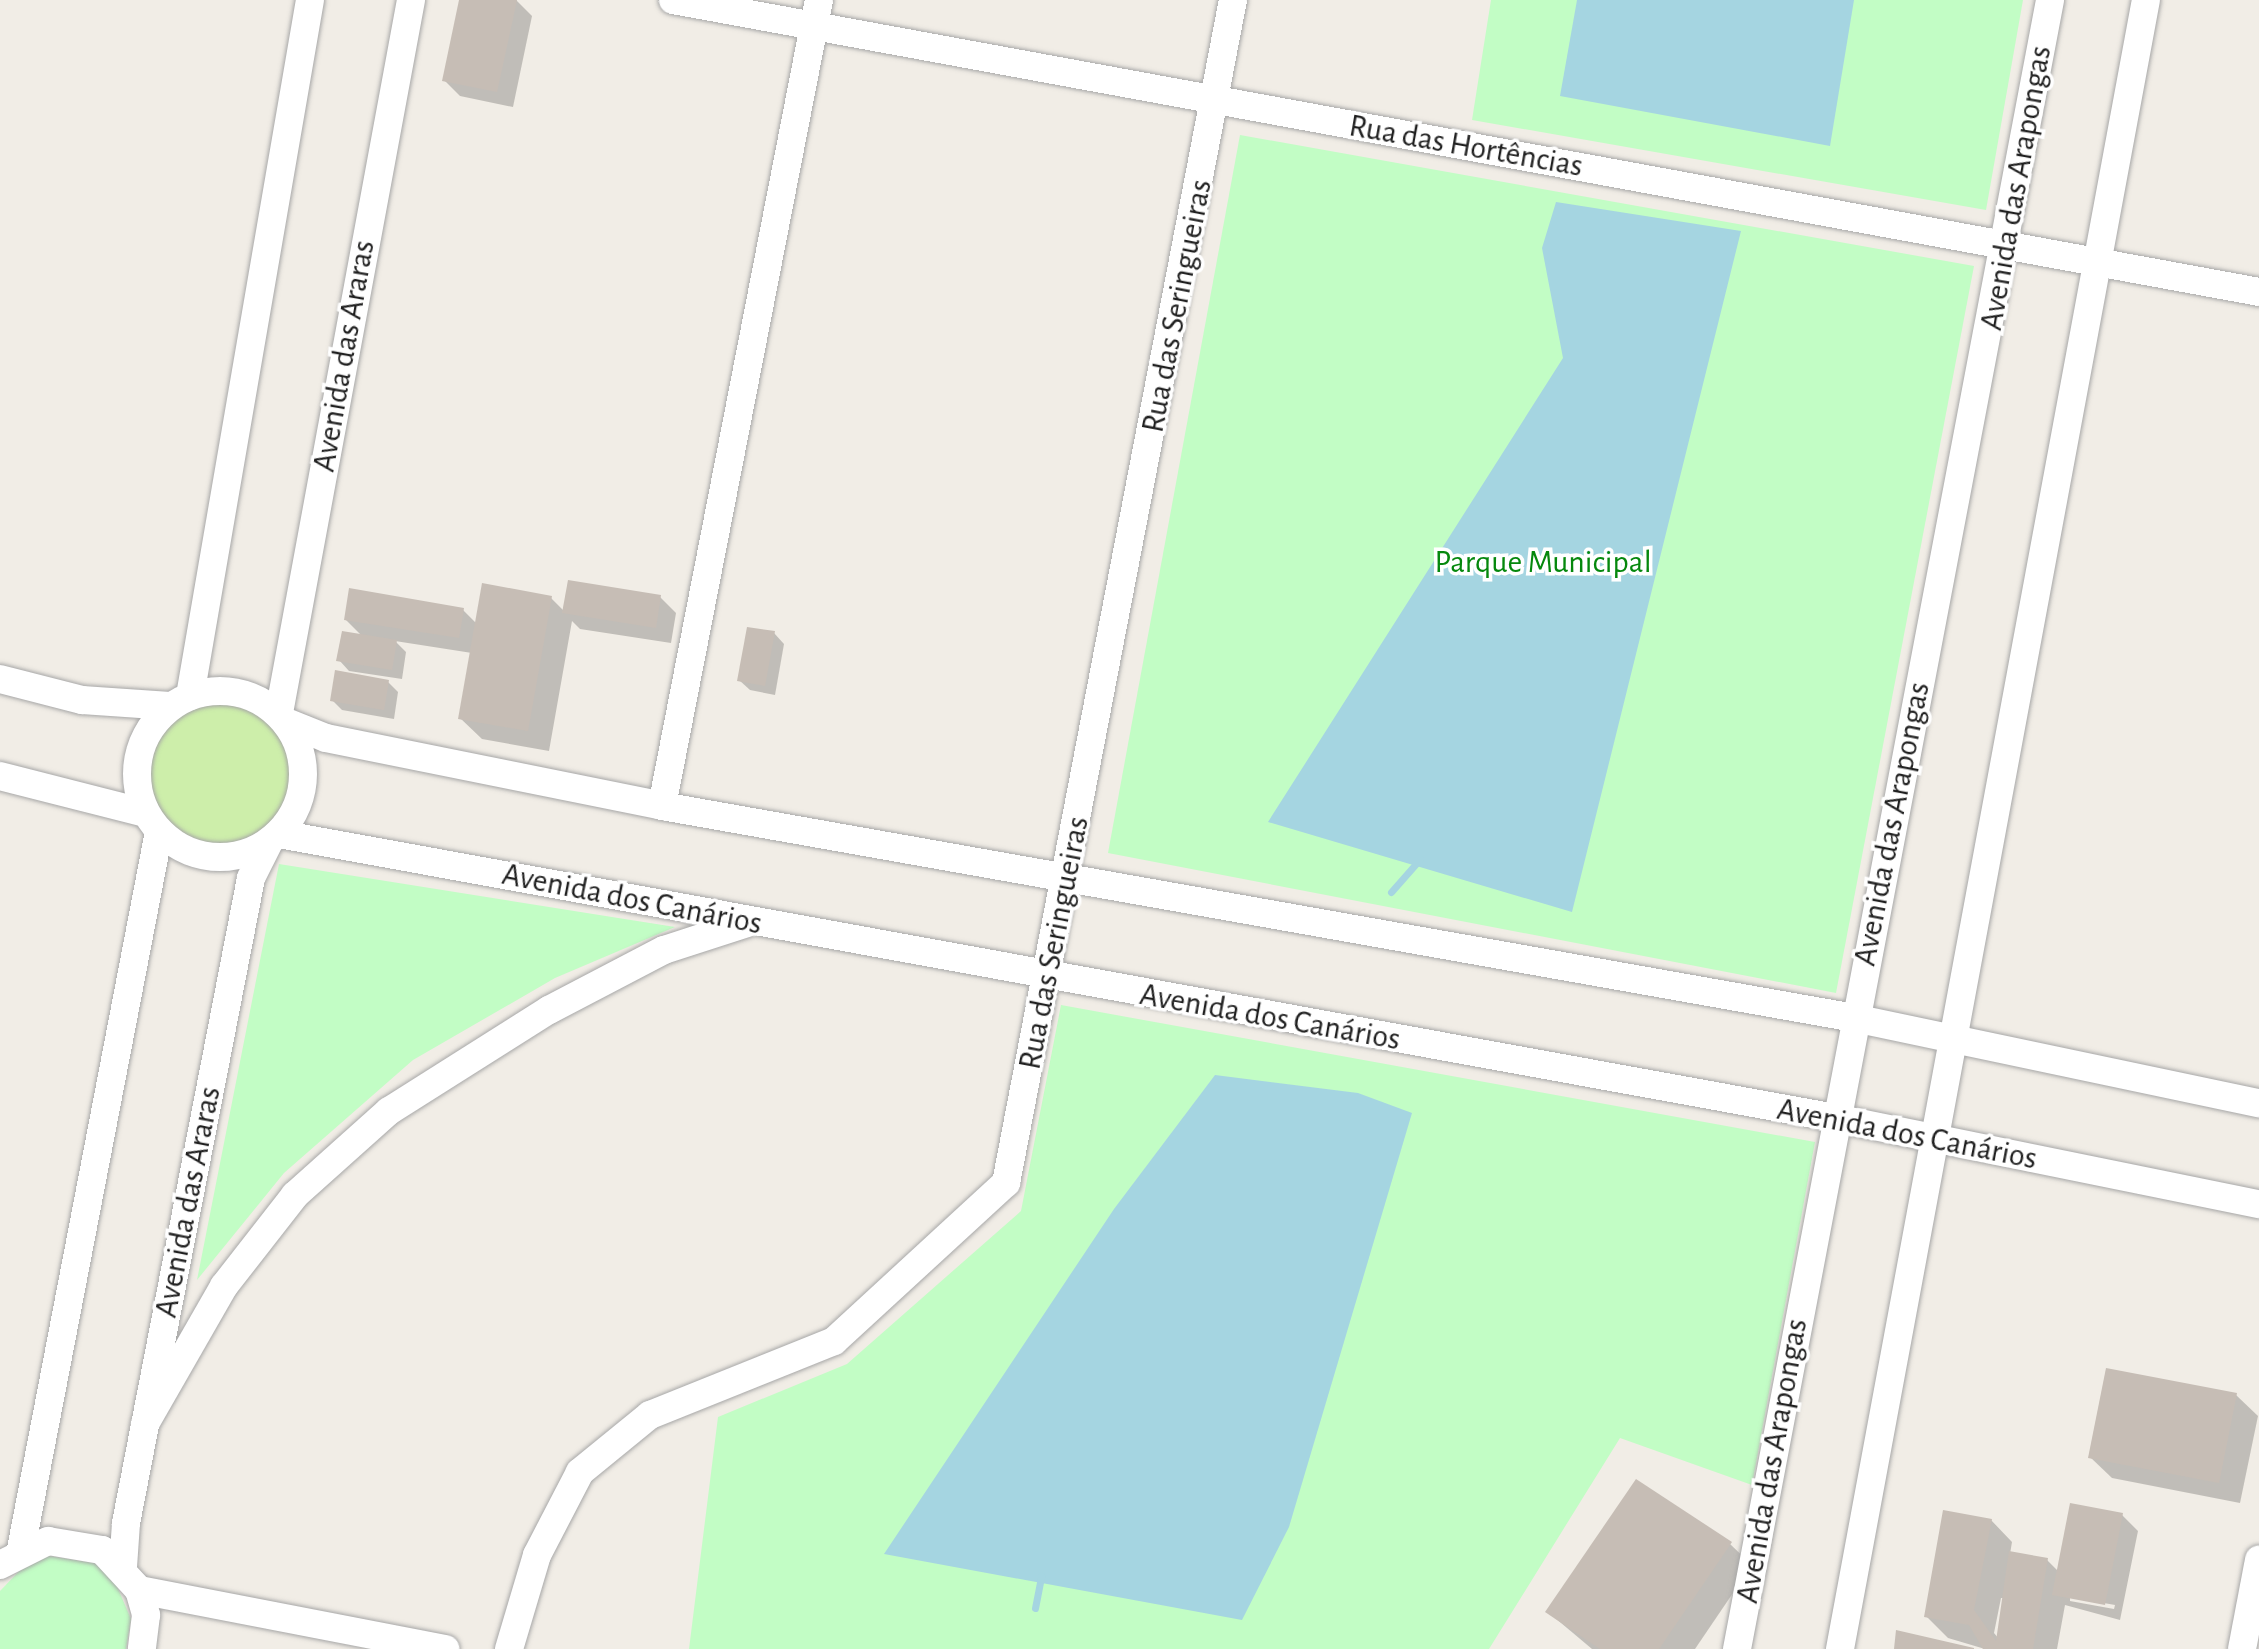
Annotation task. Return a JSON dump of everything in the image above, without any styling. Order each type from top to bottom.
[{"type":"street","points":[[310,0],[180,701],[138,755],[152,823],[10,1557],[75,1541],[131,1579],[445,1649]]},
{"type":"street","name":"Avenida das Araras","points":[[282,717],[411,0]]},
{"type":"street","name":"Rua das Hortências","points":[[673,0],[817,13],[1217,100],[2259,292]]},
{"type":"street","name":"Rua das Seringueiras","points":[[509,1649],[537,1555],[580,1472],[650,1415],[834,1341],[1006,1183],[1217,100],[1233,0]]},
{"type":"street","name":"Avenida das Arapongas","points":[[1737,1649],[1835,1118],[2006,245],[2050,0]]},
{"type":"street","points":[[1840,1649],[1932,1139],[2146,0]]},
{"type":"street","points":[[662,806],[817,13]]},
{"type":"street","points":[[0,679],[82,700],[180,701],[221,690],[252,696],[282,717],[326,738],[662,806],[1066,881],[1854,1018],[1951,1042],[2259,1103]]},
{"type":"street","points":[[0,776],[152,823],[212,858],[274,838],[297,809],[305,779],[301,748],[282,717]]},
{"type":"street","name":"Avenida das Araras","points":[[142,1649],[146,1615],[131,1579],[145,1424],[251,878],[274,838]]},
{"type":"street","name":"Avenida dos Canários","points":[[274,838],[751,921],[1835,1118],[2259,1204]]},
{"type":"street","points":[[145,1424],[224,1286],[295,1195],[389,1111],[574,996],[664,950],[751,921]]},
{"type":"street","points":[[2242,1649],[2259,1560]]},
{"type":"green space","points":[[1491,0],[2023,0],[1986,210],[1472,120]]},
{"type":"green space","name":"Parque Municipal","points":[[1240,135],[1974,266],[1836,993],[1108,853]]},
{"type":"green space","points":[[220,702],[248,708],[271,723],[286,746],[292,774],[286,802],[271,825],[248,840],[220,846],[192,840],[169,825],[154,802],[148,774],[154,746],[169,723],[192,708]]},
{"type":"green space","points":[[279,864],[675,927],[555,978],[413,1060],[284,1173],[197,1280]]},
{"type":"green space","points":[[1061,1005],[1815,1142],[1752,1485],[1620,1438],[1489,1649],[689,1649],[718,1417],[847,1364],[1021,1211]]},
{"type":"green space","points":[[49,1556],[94,1563],[113,1577],[131,1619],[126,1649],[0,1649],[0,1591],[27,1563]]},
{"type":"water","points":[[1577,0],[1854,0],[1830,146],[1560,96]]},
{"type":"water","points":[[1556,202],[1741,231],[1572,912],[1268,822],[1563,358],[1542,248]]},
{"type":"water","points":[[1215,1075],[1358,1093],[1412,1113],[1289,1527],[1242,1620],[884,1554],[1114,1209]]},
{"type":"building","points":[[459,0],[517,0],[497,92],[442,81]]},
{"type":"building","points":[[568,580],[661,595],[656,628],[562,613]]},
{"type":"building","points":[[482,583],[552,596],[528,731],[458,719]]},
{"type":"building","points":[[349,588],[464,608],[459,638],[344,620]]},
{"type":"building","points":[[747,627],[775,631],[765,686],[737,681]]},
{"type":"building","points":[[342,631],[397,640],[392,670],[336,661]]},
{"type":"building","points":[[335,670],[389,680],[384,710],[330,701]]},
{"type":"building","points":[[2106,1368],[2237,1393],[2219,1483],[2088,1458]]},
{"type":"building","points":[[1636,1479],[1732,1542],[1659,1649],[1600,1649],[1545,1612]]},
{"type":"building","points":[[2070,1503],[2123,1513],[2105,1605],[2052,1595]]},
{"type":"building","points":[[1943,1510],[1992,1519],[1974,1610],[1996,1641],[2009,1551],[2048,1558],[2033,1649],[1983,1649],[1969,1625],[1924,1617]]},
{"type":"building","points":[[1896,1630],[1974,1648],[1974,1649],[1894,1649]]},
{"type":"waterway","points":[[1391,892],[1420,859]]},
{"type":"waterway","points":[[1035,1608],[1041,1576]]}]
